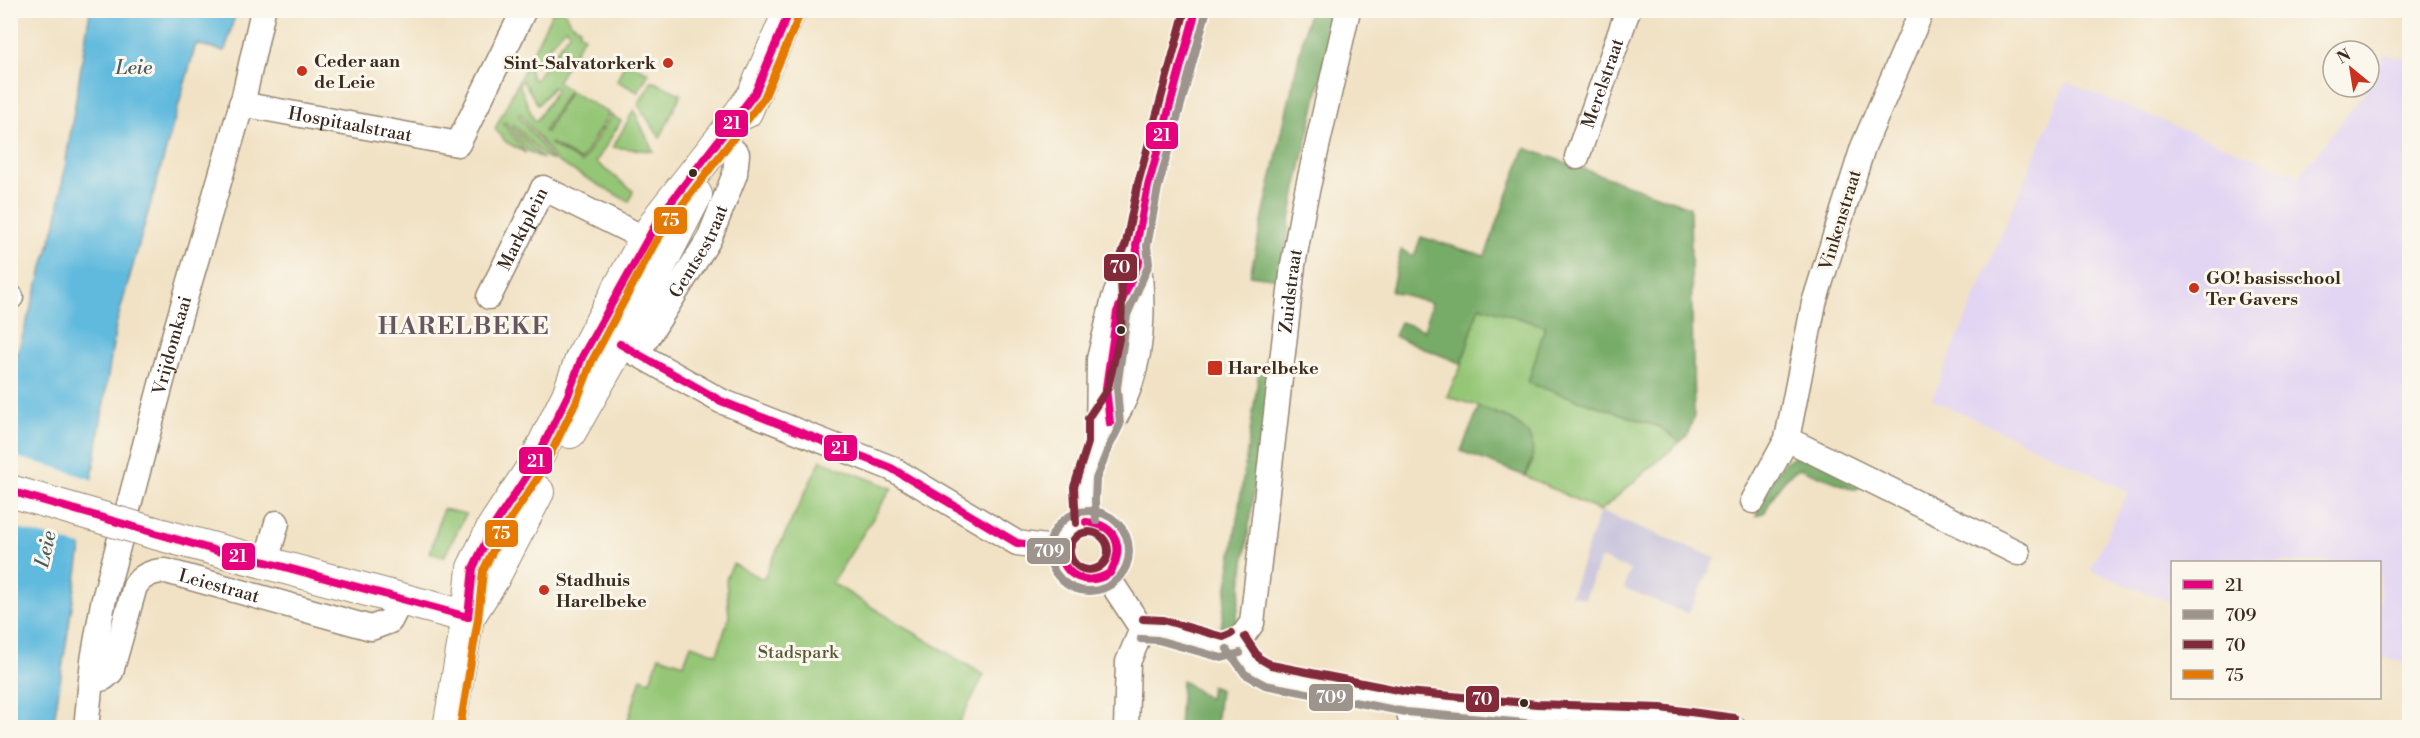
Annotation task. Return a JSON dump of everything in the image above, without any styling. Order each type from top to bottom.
[{"type":"main road","name":"Gentsestraat","points":[[628,349],[657,244],[661,215],[725,142],[755,93],[787,12]]},
{"type":"main road","name":"Gentsestraat","points":[[449,728],[468,617],[473,568],[493,527],[532,468],[568,395],[582,357],[611,305],[657,244]]},
{"type":"main road","points":[[468,617],[494,577],[547,473],[628,349]]},
{"type":"main road","name":"Leiestraat","points":[[10,491],[231,555],[266,562],[398,606],[468,617]]},
{"type":"street","name":"Vrijdomkaai","points":[[86,728],[95,649],[110,575],[172,343],[241,104],[263,10]]},
{"type":"street","name":"Hospitaalstraat","points":[[241,104],[458,144],[524,10]]},
{"type":"street","points":[[1098,445],[1099,359],[1114,298],[1136,246],[1148,186],[1196,10]]},
{"type":"street","name":"Zuidstraat","points":[[1236,643],[1252,623],[1293,265],[1304,204],[1348,10]]},
{"type":"street","name":"Merelstraat","points":[[1577,157],[1628,10]]},
{"type":"street","name":"Vinkenstraat","points":[[1753,501],[1787,439],[1814,303],[1863,147],[1922,10]]},
{"type":"street","name":"Gentsestraat","points":[[628,349],[709,239],[735,174],[736,154],[725,142]]},
{"type":"street","name":"Marktplein","points":[[489,297],[543,188],[657,244]]},
{"type":"street","points":[[1086,522],[1084,488],[1098,445],[1124,401],[1134,372],[1142,309],[1136,246]]},
{"type":"street","points":[[611,305],[612,331],[628,349],[721,401],[891,468],[1017,543],[1060,549]]},
{"type":"street","points":[[1787,439],[2018,553]]},
{"type":"street","points":[[1086,522],[1098,522],[1108,528],[1118,542],[1118,559],[1107,576],[1093,581],[1076,578],[1063,566],[1060,549],[1063,537],[1070,528],[1086,522]]},
{"type":"street","points":[[266,562],[277,523]]},
{"type":"street","name":"Leiestraat","points":[[92,681],[104,678],[111,672],[135,586],[140,579],[157,571],[176,573],[371,628],[390,621],[398,606]]},
{"type":"street","points":[[1107,576],[1142,629]]},
{"type":"street","points":[[1142,629],[1160,630],[1223,648],[1236,643],[1248,662],[1267,675],[1407,702],[1536,714],[1661,718],[1734,728]]},
{"type":"street","points":[[1126,728],[1128,662],[1142,629]]},
{"type":"street","points":[[1407,702],[1412,728]]},
{"type":"shaded area","name":"GO! basisschool Ter Gavers","points":[[2384,54],[2410,60],[2409,665],[2381,656],[2381,561],[2171,561],[2171,603],[2090,570],[2128,491],[1932,399],[2066,82],[2299,176],[2359,99],[2381,99],[2381,62]]},
{"type":"shaded area","points":[[1600,511],[1716,558],[1688,614],[1624,588],[1630,570],[1602,559],[1599,561],[1585,599],[1571,595]]},
{"type":"green space","points":[[553,11],[564,11],[570,22],[580,28],[579,33],[584,36],[557,82],[569,90],[544,131],[546,132],[570,91],[609,113],[581,161],[550,144],[582,163],[611,115],[621,121],[596,162],[633,191],[629,202],[556,161],[520,113],[518,115],[553,161],[545,157],[513,124],[512,126],[543,159],[528,151],[505,122],[503,123],[526,153],[506,142],[495,129]],"holes":[[[566,28],[570,32],[535,80],[532,79],[529,68]],[[523,81],[538,105],[553,87],[557,89],[537,120],[534,120],[519,84]]]},
{"type":"green space","points":[[1309,11],[1336,11],[1296,189],[1279,279],[1250,275]]},
{"type":"green space","points":[[625,62],[649,73],[638,92],[617,81]]},
{"type":"green space","points":[[652,81],[681,94],[660,138],[638,105]]},
{"type":"green space","points":[[634,110],[653,151],[613,147]]},
{"type":"green space","points":[[1525,148],[1690,207],[1694,416],[1687,436],[1680,442],[1660,427],[1528,383],[1545,326],[1479,306],[1462,364],[1394,336],[1400,322],[1425,330],[1431,303],[1391,291],[1401,250],[1414,256],[1421,237],[1485,256]]},
{"type":"green space","points":[[1479,306],[1546,326],[1528,383],[1660,427],[1680,442],[1600,511],[1525,476],[1533,461],[1505,416],[1447,396],[1462,364]]},
{"type":"green space","points":[[1266,357],[1272,358],[1236,623],[1230,627],[1221,627],[1260,365],[1265,365]]},
{"type":"green space","points":[[1479,407],[1515,423],[1530,438],[1533,449],[1525,476],[1461,451]]},
{"type":"green space","points":[[1804,455],[1864,482],[1857,489],[1853,489],[1799,468],[1783,482],[1765,512],[1756,516],[1763,496],[1782,465],[1794,456]]},
{"type":"green space","name":"Stadspark","points":[[821,460],[892,488],[832,583],[984,675],[957,727],[626,727],[641,678],[650,681],[659,656],[684,664],[691,645],[717,654],[729,617],[726,579],[733,564],[763,579]]},
{"type":"green space","points":[[443,509],[466,514],[444,557],[430,553]]},
{"type":"green space","points":[[1182,680],[1209,699],[1211,686],[1220,690],[1216,727],[1179,727]]},
{"type":"water","name":"Leie","points":[[90,11],[236,11],[225,51],[196,44],[116,325],[53,727],[11,727],[10,378],[56,223]]},
{"type":"pier","points":[[11,456],[96,481],[85,547],[11,527]]},
{"type":"transit line","name":"21","points":[[468,617],[473,568],[493,527],[532,468],[568,395],[582,357],[661,215],[755,93],[790,10]]},
{"type":"transit line","name":"70","points":[[1076,523],[1074,487],[1088,443],[1088,418],[1108,388],[1121,330],[1120,259],[1185,10]]},
{"type":"transit line","name":"21","points":[[1139,262],[1136,246],[1148,186],[1196,10]]},
{"type":"transit line","name":"709","points":[[1096,521],[1096,479],[1120,425],[1117,388],[1127,315],[1149,264],[1147,246],[1158,188],[1206,13]]},
{"type":"transit line","name":"75","points":[[460,728],[478,619],[483,571],[502,532],[541,473],[577,400],[592,361],[655,243],[764,98],[800,14]]},
{"type":"transit line","name":"21","points":[[1110,423],[1106,388],[1117,312],[1139,262]]},
{"type":"transit line","name":"21","points":[[620,344],[721,401],[891,468],[1017,543],[1060,549]]},
{"type":"transit line","name":"21","points":[[10,491],[231,555],[266,562],[468,617]]},
{"type":"transit line","name":"709","points":[[1081,511],[1097,511],[1118,522],[1129,543],[1129,551],[1129,559],[1118,580],[1097,591],[1081,591],[1067,585],[1055,573],[1049,559],[1049,543],[1055,529],[1067,517],[1081,511]]},
{"type":"transit line","name":"21","points":[[1060,549],[1066,567],[1077,577],[1092,579],[1110,573],[1117,554],[1115,539],[1105,528],[1086,522]]},
{"type":"transit line","name":"70","points":[[1089,532],[1103,537],[1108,551],[1103,565],[1089,570],[1075,565],[1070,551],[1075,537],[1089,532]]},
{"type":"transit line","name":"70","points":[[1143,619],[1163,620],[1223,637],[1232,633]]},
{"type":"transit line","name":"70","points":[[1245,637],[1259,658],[1271,665],[1408,692],[1537,704],[1661,708],[1735,718]]},
{"type":"transit line","name":"709","points":[[1141,639],[1158,640],[1222,658],[1240,653]]},
{"type":"transit line","name":"709","points":[[1227,649],[1245,674],[1265,685],[1406,712],[1535,724],[1630,728]]},
{"type":"place","name":"Sint-Salvatorkerk","points":[[668,63]]},
{"type":"place","name":"Ceder aan de Leie","points":[[302,71]]},
{"type":"place","name":"GO! basisschool Ter Gavers","points":[[2194,288]]},
{"type":"place","name":"Harelbeke","points":[[1215,368]]},
{"type":"place","name":"Stadhuis Harelbeke","points":[[544,590]]},
{"type":"district","name":"HARELBEKE","points":[[464,326]]}]
